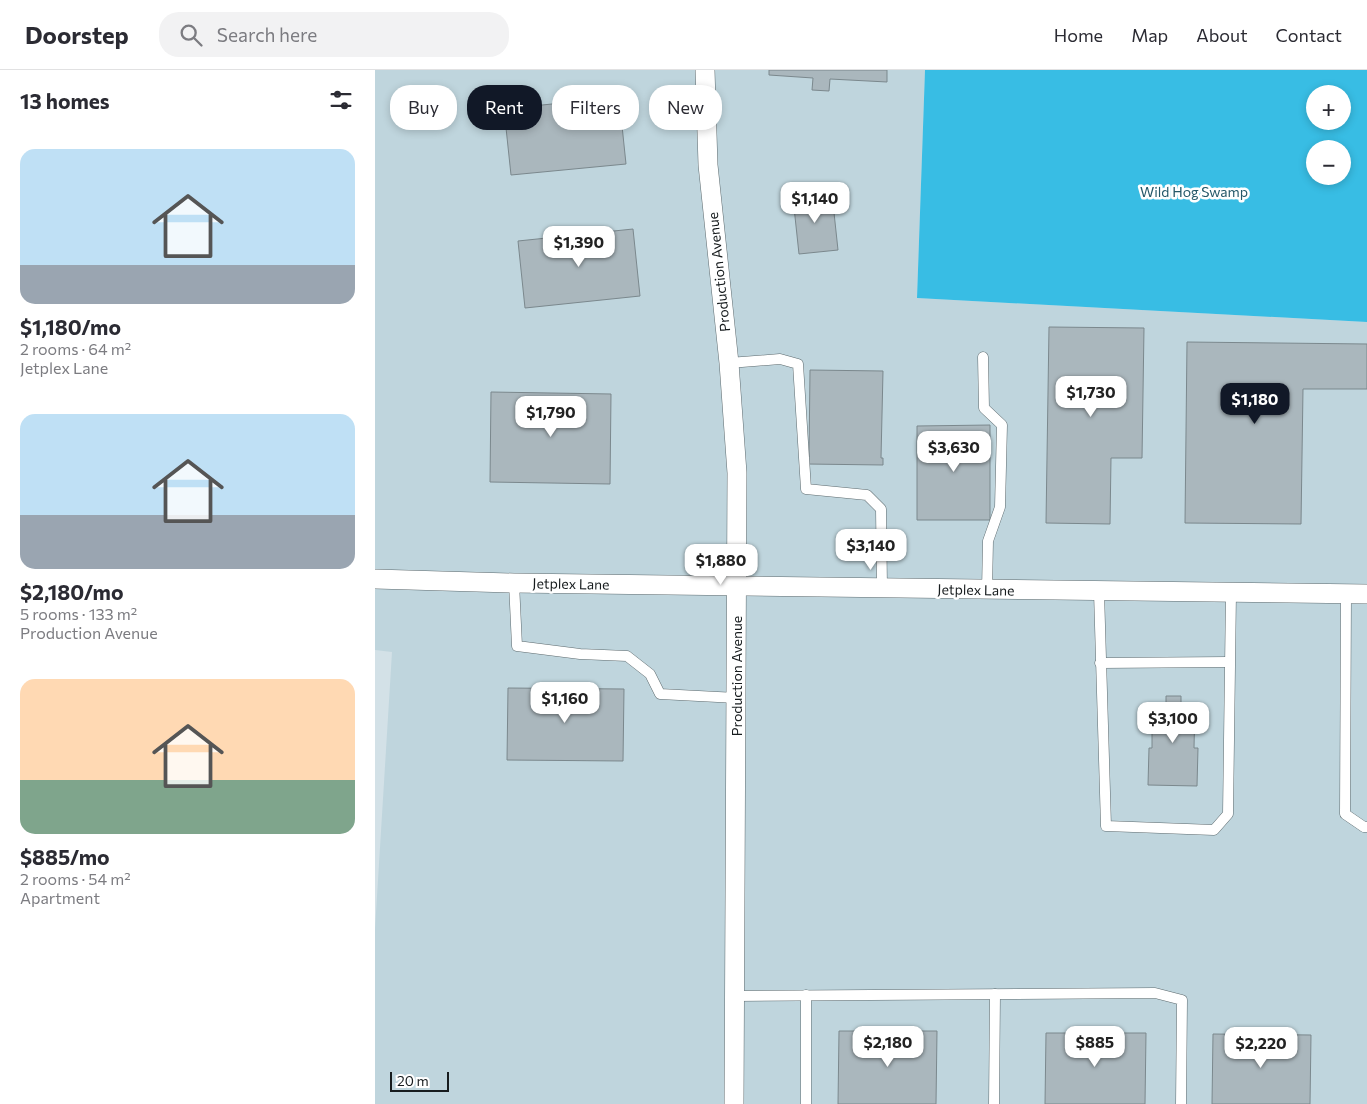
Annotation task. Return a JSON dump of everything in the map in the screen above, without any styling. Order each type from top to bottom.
[{"type":"street","name":"Production Avenue","points":[[705,70],[709,165],[729,363],[737,473],[738,586],[734,1104]]},
{"type":"street","name":"Jetplex Lane","points":[[375,579],[514,583],[1099,592],[1367,594]]},
{"type":"lane","points":[[983,357],[983,408],[1001,425],[1000,507],[988,541],[987,590]]},
{"type":"lane","points":[[729,363],[780,359],[799,364],[806,489],[867,495],[881,509],[881,588]]},
{"type":"lane","points":[[514,583],[517,646],[580,654],[627,656],[650,674],[660,694],[737,698]]},
{"type":"lane","points":[[1099,592],[1106,826],[1214,830],[1228,814],[1231,592]]},
{"type":"lane","points":[[1346,594],[1345,814],[1364,827],[1367,827]]},
{"type":"lane","points":[[1100,663],[1229,662]]},
{"type":"lane","points":[[736,996],[1155,993],[1182,1000],[1181,1104]]},
{"type":"lane","points":[[995,994],[995,1104]]},
{"type":"lane","points":[[806,995],[806,1104]]},
{"type":"shaded area","points":[[375,70],[925,70],[917,298],[1367,322],[1367,1104],[375,1104],[375,929],[392,652],[375,650]]},
{"type":"green space","name":"Wild Hog Swamp","points":[[925,70],[1367,70],[1367,322],[917,298]]},
{"type":"building","points":[[769,70],[887,70],[887,82],[830,79],[829,91],[812,90],[813,78],[769,75]]},
{"type":"building","points":[[552,104],[552,130],[622,130],[626,164],[511,175],[506,130],[542,130],[542,105]]},
{"type":"building","points":[[832,194],[838,250],[799,254],[793,198]]},
{"type":"building","points":[[633,229],[640,296],[525,308],[518,241]]},
{"type":"building","points":[[1049,327],[1144,328],[1142,458],[1111,458],[1110,524],[1046,523]]},
{"type":"building","points":[[1187,342],[1367,344],[1367,389],[1303,389],[1301,524],[1185,523]]},
{"type":"building","points":[[810,370],[883,371],[881,458],[883,458],[883,465],[807,464],[809,457]]},
{"type":"building","points":[[491,392],[611,394],[610,484],[490,482]]},
{"type":"building","points":[[990,425],[990,520],[917,520],[917,426]]},
{"type":"building","points":[[508,688],[624,689],[623,761],[507,760]]},
{"type":"building","points":[[1166,696],[1181,696],[1181,703],[1195,703],[1194,748],[1198,748],[1197,786],[1148,785],[1149,748],[1152,748],[1152,703],[1166,703]]},
{"type":"building","points":[[839,1031],[937,1031],[936,1104],[838,1104]]},
{"type":"building","points":[[1046,1033],[1146,1033],[1145,1104],[1045,1104]]},
{"type":"building","points":[[1213,1034],[1311,1035],[1310,1104],[1212,1104]]}]
